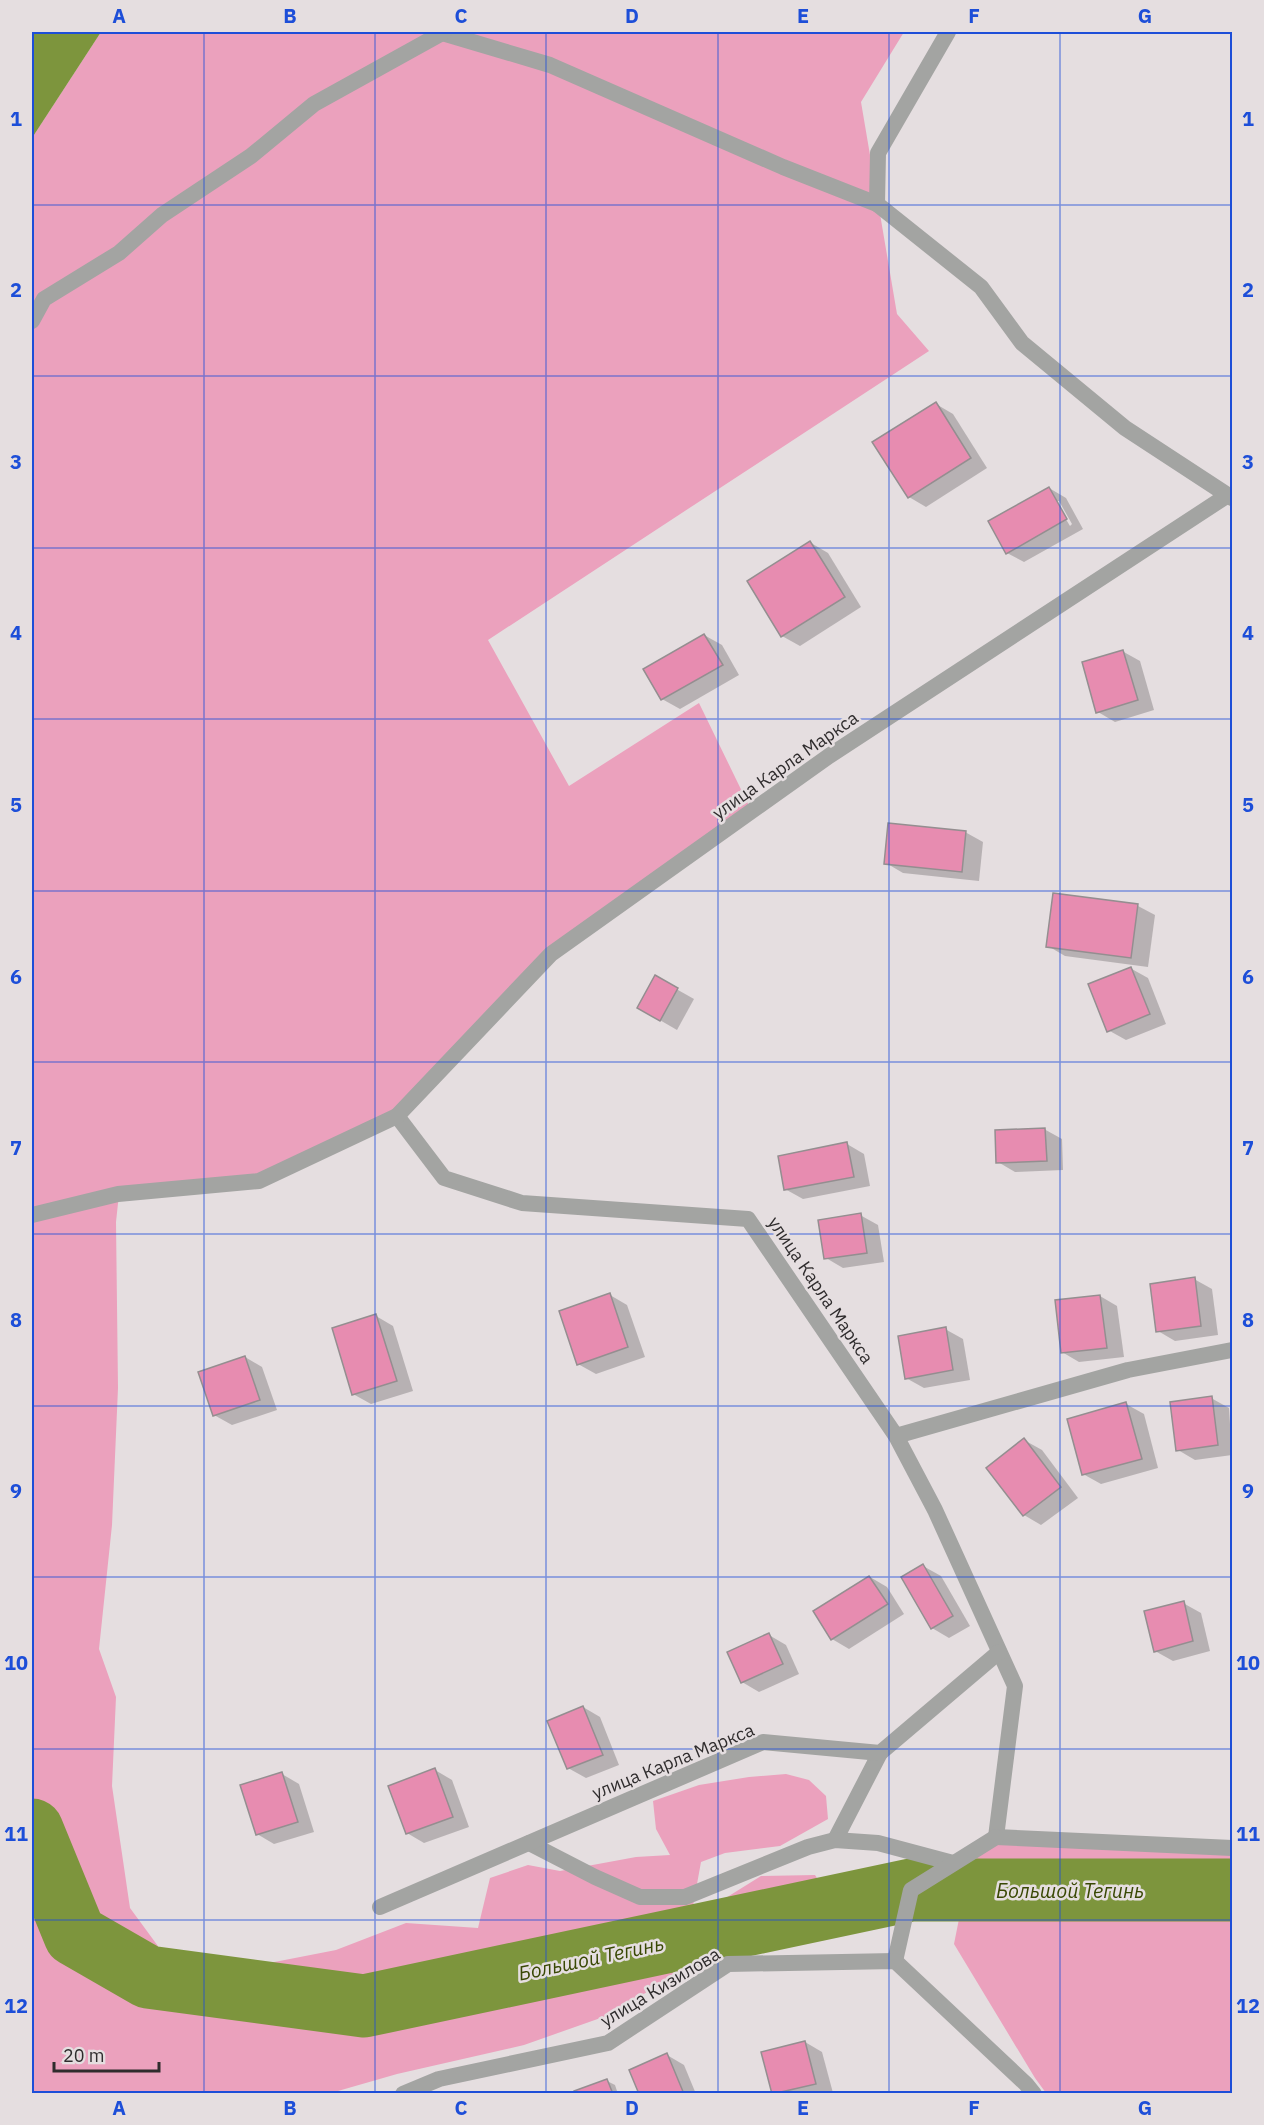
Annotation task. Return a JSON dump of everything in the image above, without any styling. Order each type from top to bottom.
[{"type":"street","points":[[32,321],[44,299],[118,253],[162,215],[251,156],[314,104],[442,32],[550,65],[783,167],[877,204],[981,287],[1022,343],[1125,428],[1230,496]]},
{"type":"street","points":[[877,204],[878,153],[948,32]]},
{"type":"street","name":"улица Карла Маркса","points":[[32,1215],[118,1194],[259,1181],[396,1116],[551,954],[830,756],[1230,496]]},
{"type":"street","name":"улица Карла Маркса","points":[[396,1116],[444,1178],[522,1203],[748,1219],[896,1436],[935,1510],[1015,1686],[996,1837]]},
{"type":"street","points":[[896,1436],[1128,1370],[1233,1350]]},
{"type":"street","points":[[834,1840],[880,1753],[999,1652]]},
{"type":"street","name":"улица Карла Маркса","points":[[380,1907],[763,1742],[880,1753]]},
{"type":"street","points":[[1034,2094],[896,1961],[911,1890],[996,1837],[1233,1848]]},
{"type":"street","points":[[529,1843],[640,1897],[685,1897],[808,1847],[834,1840],[878,1844],[953,1863]]},
{"type":"street","name":"улица Кизилова","points":[[403,2094],[439,2079],[608,2043],[728,1964],[896,1961]]},
{"type":"shaded area","points":[[32,32],[101,32],[32,138]]},
{"type":"shaded area","points":[[101,32],[904,32],[861,102],[897,314],[929,351],[488,640],[569,786],[699,703],[752,812],[551,954],[397,1116],[259,1181],[119,1194],[116,1222],[118,1388],[112,1525],[99,1649],[116,1697],[112,1786],[130,1908],[166,1957],[210,1965],[259,1965],[336,1950],[406,1923],[478,1928],[490,1878],[528,1865],[560,1871],[636,1857],[670,1855],[656,1829],[653,1801],[699,1785],[786,1774],[809,1780],[826,1796],[828,1819],[780,1846],[725,1853],[701,1862],[691,1917],[761,1876],[815,1875],[844,1920],[825,1940],[713,1952],[609,2015],[524,2045],[397,2074],[331,2093],[32,2093],[32,138]]},
{"type":"shaded area","points":[[996,1837],[1232,1848],[1232,2093],[1046,2093],[954,1944],[962,1904],[911,1890]]},
{"type":"building","points":[[936,402],[971,458],[908,498],[872,442]]},
{"type":"building","points":[[1049,487],[1067,519],[1006,554],[988,521]]},
{"type":"building","points":[[810,541],[845,597],[781,637],[747,581]]},
{"type":"building","points":[[704,634],[723,665],[661,700],[643,669]]},
{"type":"building","points":[[1123,650],[1138,700],[1096,713],[1082,662]]},
{"type":"building","points":[[888,823],[966,831],[962,872],[884,864]]},
{"type":"building","points":[[1053,893],[1138,904],[1131,958],[1046,947]]},
{"type":"building","points":[[1131,967],[1150,1014],[1107,1032],[1088,984]]},
{"type":"building","points":[[655,975],[678,988],[660,1021],[637,1008]]},
{"type":"building","points":[[1045,1128],[1047,1161],[996,1163],[995,1130]]},
{"type":"building","points":[[847,1142],[854,1177],[784,1190],[778,1156]]},
{"type":"building","points":[[861,1213],[867,1253],[824,1259],[818,1220]]},
{"type":"building","points":[[1195,1277],[1201,1326],[1156,1332],[1150,1284]]},
{"type":"building","points":[[610,1293],[628,1347],[577,1365],[559,1311]]},
{"type":"building","points":[[1100,1295],[1107,1348],[1061,1353],[1055,1300]]},
{"type":"building","points":[[376,1314],[397,1381],[352,1395],[332,1328]]},
{"type":"building","points":[[946,1327],[953,1370],[905,1379],[898,1336]]},
{"type":"building","points":[[245,1356],[260,1400],[213,1416],[198,1372]]},
{"type":"building","points":[[1212,1396],[1218,1445],[1176,1451],[1170,1402]]},
{"type":"building","points":[[1126,1402],[1142,1459],[1082,1475],[1067,1419]]},
{"type":"building","points":[[1024,1438],[1061,1487],[1023,1516],[986,1468]]},
{"type":"building","points":[[923,1564],[953,1616],[931,1629],[901,1577]]},
{"type":"building","points":[[869,1576],[888,1604],[831,1640],[813,1611]]},
{"type":"building","points":[[1184,1601],[1193,1641],[1154,1652],[1144,1611]]},
{"type":"building","points":[[769,1633],[783,1664],[741,1683],[727,1652]]},
{"type":"building","points":[[583,1706],[603,1755],[567,1769],[547,1721]]},
{"type":"building","points":[[435,1768],[453,1817],[406,1834],[388,1786]]},
{"type":"building","points":[[282,1772],[298,1822],[256,1835],[240,1785]]},
{"type":"building","points":[[805,2041],[816,2084],[772,2094],[761,2052]]},
{"type":"building","points":[[667,2053],[684,2094],[639,2094],[629,2070]]},
{"type":"building","points":[[607,2079],[613,2094],[575,2094],[574,2091]]},
{"type":"waterway","name":"Большой Тегинь","points":[[32,1830],[75,1935],[148,1977],[364,2006],[911,1890],[1232,1890]]}]
